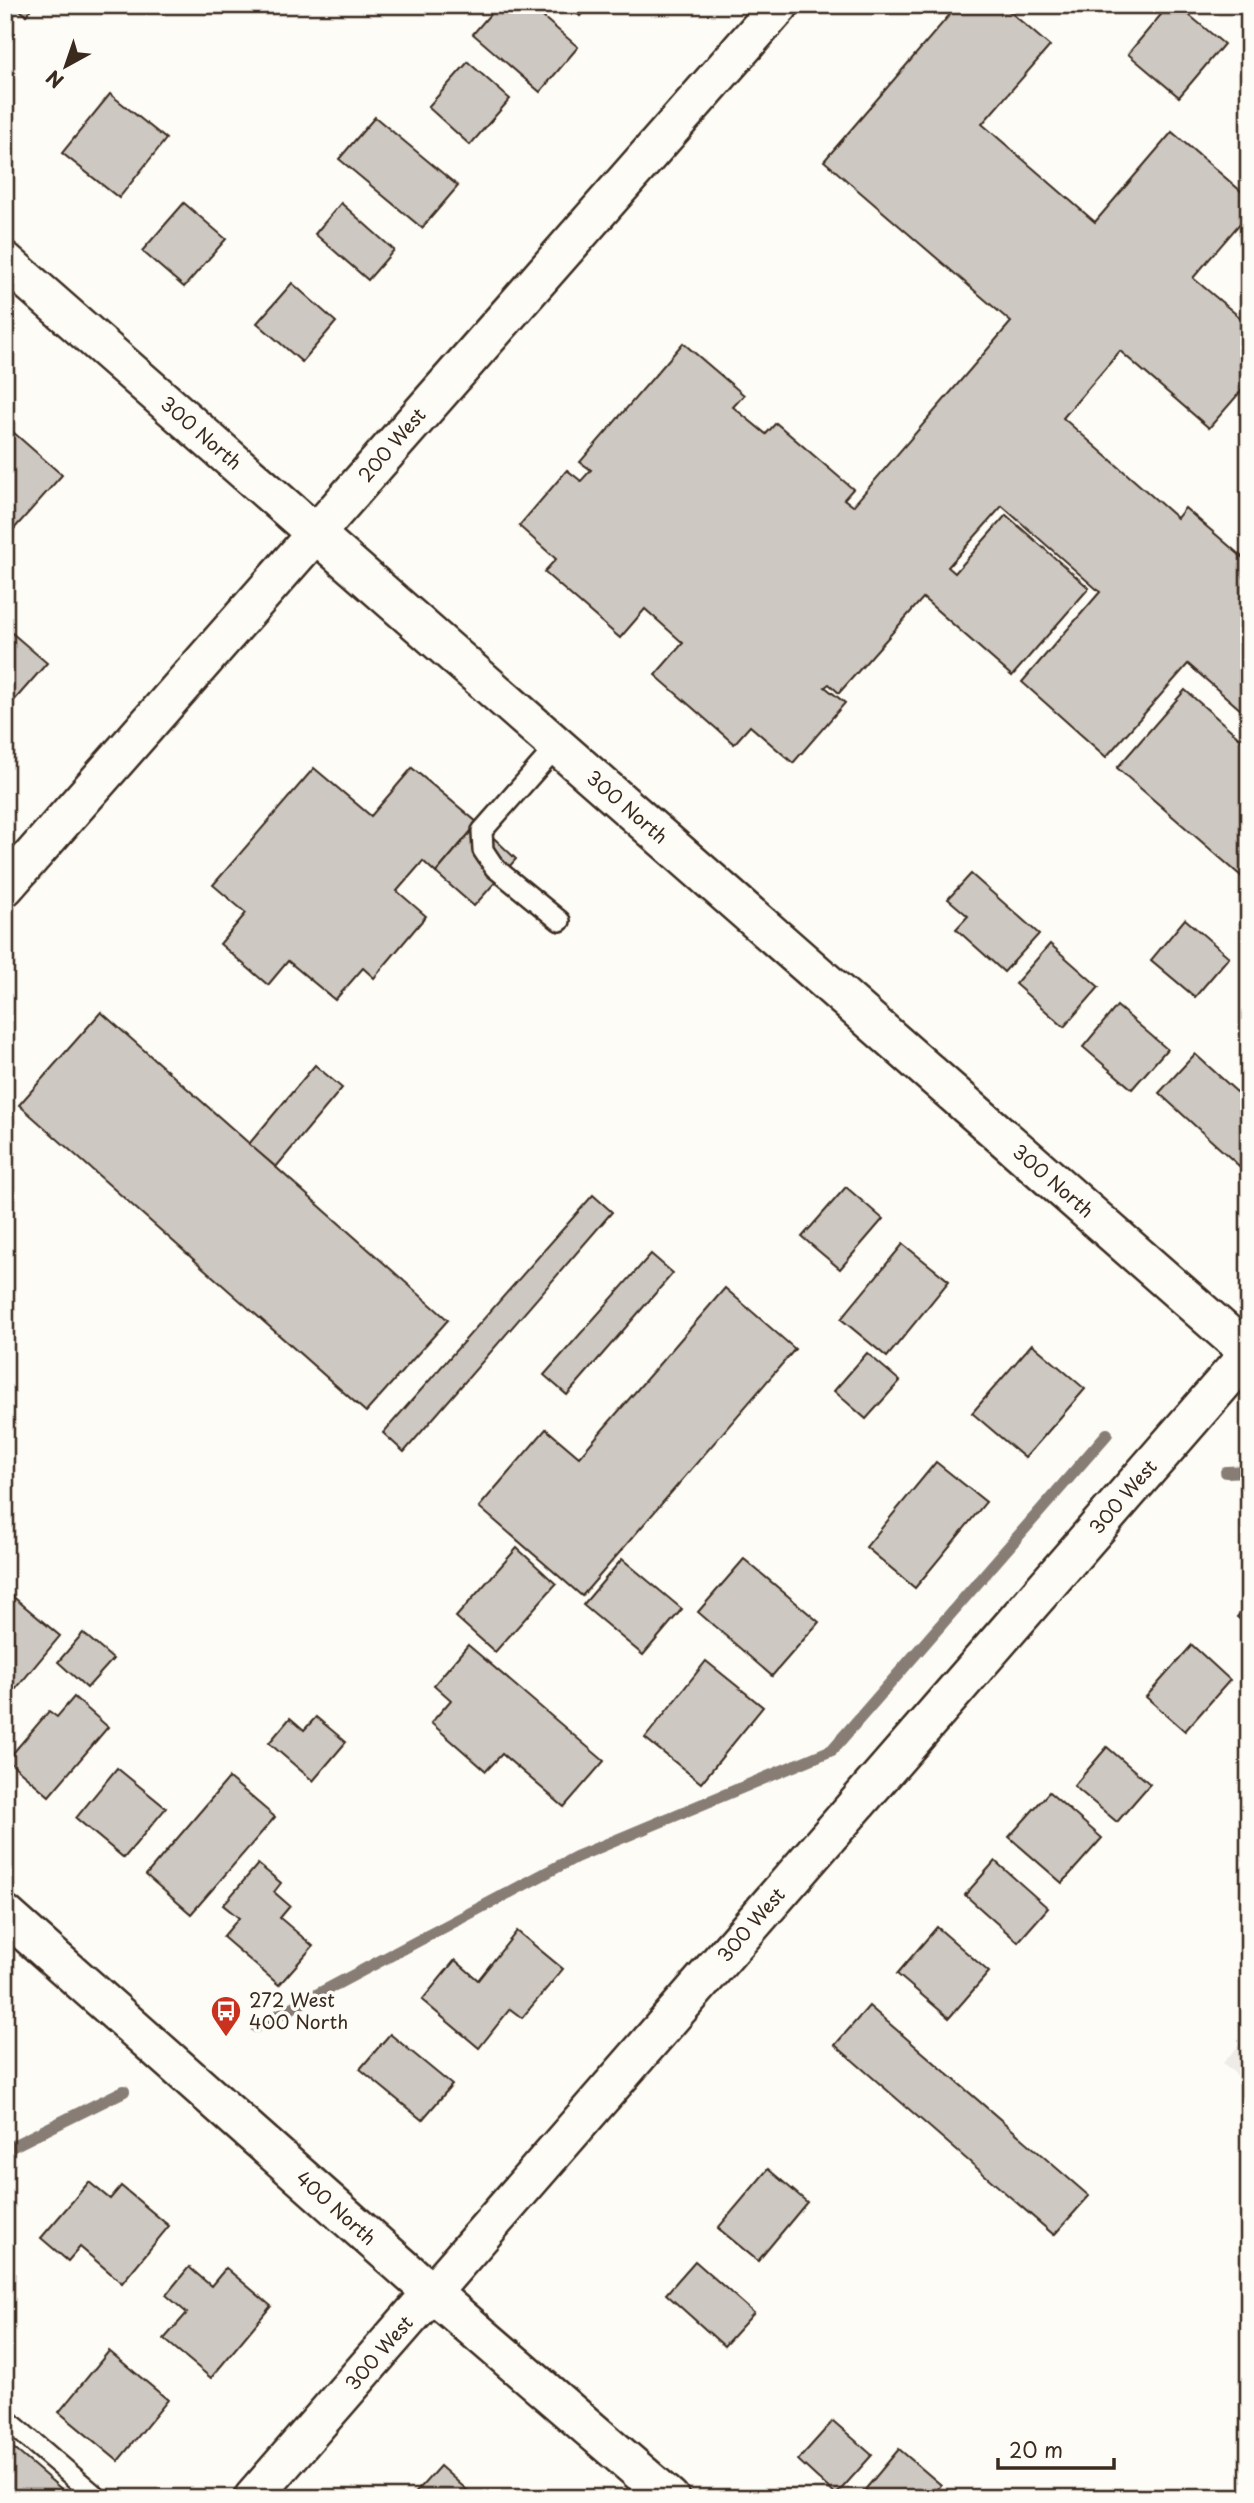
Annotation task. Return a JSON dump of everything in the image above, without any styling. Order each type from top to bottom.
[{"type":"street","name":"200 West","points":[[5,887],[780,5]]},
{"type":"street","name":"300 North","points":[[5,261],[1249,1353]]},
{"type":"street","name":"300 West","points":[[253,2498],[1249,1353]]},
{"type":"street","name":"400 North","points":[[5,1914],[432,2293],[670,2498]]},
{"type":"lane","points":[[557,746],[482,831],[483,850],[495,868],[560,921]]},
{"type":"lane","points":[[5,2418],[98,2498]]},
{"type":"shaded area","points":[[1249,2034],[1249,2086],[1223,2063]]},
{"type":"building","points":[[14,5],[34,5],[26,15]]},
{"type":"building","points":[[498,5],[529,5],[578,47],[540,92],[473,34]]},
{"type":"building","points":[[567,5],[589,5],[580,16]]},
{"type":"building","points":[[958,5],[1002,5],[1050,46],[982,124],[1095,222],[1172,132],[1249,198],[1249,213],[1193,278],[1249,325],[1249,382],[1209,428],[1120,351],[1063,418],[1177,518],[1185,508],[1249,563],[1249,717],[1188,664],[1106,757],[1022,682],[1100,592],[1002,506],[948,567],[955,573],[1006,515],[1089,588],[1012,676],[923,598],[839,693],[829,684],[825,687],[845,703],[793,763],[750,726],[734,744],[655,675],[683,643],[645,609],[620,638],[544,572],[556,559],[519,526],[567,470],[581,481],[591,470],[580,462],[683,343],[744,395],[733,407],[766,434],[776,423],[853,489],[844,499],[853,506],[1011,322],[824,161]]},
{"type":"building","points":[[1169,5],[1177,5],[1224,44],[1179,97],[1128,54]]},
{"type":"building","points":[[468,62],[510,99],[470,145],[428,107]]},
{"type":"building","points":[[110,94],[166,139],[119,198],[62,153]]},
{"type":"building","points":[[375,117],[458,186],[422,228],[339,159]]},
{"type":"building","points":[[184,203],[226,239],[184,287],[142,251]]},
{"type":"building","points":[[341,203],[394,250],[368,280],[315,234]]},
{"type":"building","points":[[292,283],[336,322],[302,362],[257,323]]},
{"type":"building","points":[[13,432],[62,475],[5,539],[5,441]]},
{"type":"building","points":[[5,627],[47,663],[11,704],[5,699]]},
{"type":"building","points":[[1185,690],[1249,746],[1249,883],[1117,768]]},
{"type":"building","points":[[314,768],[371,816],[412,768],[478,823],[436,873],[423,861],[397,891],[426,916],[374,978],[363,968],[335,1000],[288,961],[268,985],[220,944],[246,913],[213,885]]},
{"type":"building","points":[[478,823],[516,859],[474,906],[436,873]]},
{"type":"building","points":[[971,874],[1039,934],[1004,972],[956,929],[968,916],[948,899]]},
{"type":"building","points":[[1185,919],[1229,957],[1195,997],[1151,960]]},
{"type":"building","points":[[1050,944],[1099,987],[1064,1027],[1015,984]]},
{"type":"building","points":[[1117,1006],[1167,1049],[1132,1089],[1083,1047]]},
{"type":"building","points":[[101,1012],[448,1320],[366,1412],[19,1105]]},
{"type":"building","points":[[1195,1054],[1249,1103],[1249,1175],[1159,1093]]},
{"type":"building","points":[[315,1065],[342,1088],[276,1167],[249,1144]]},
{"type":"building","points":[[846,1187],[883,1219],[840,1269],[802,1237]]},
{"type":"building","points":[[593,1195],[612,1212],[404,1452],[383,1433]]},
{"type":"building","points":[[903,1244],[949,1281],[887,1357],[841,1319]]},
{"type":"building","points":[[651,1254],[673,1273],[567,1395],[544,1375]]},
{"type":"building","points":[[725,1288],[795,1349],[582,1596],[479,1507],[546,1429],[579,1457]]},
{"type":"building","points":[[1032,1344],[1085,1389],[1025,1458],[972,1413]]},
{"type":"building","points":[[867,1353],[900,1381],[866,1419],[834,1391]]},
{"type":"building","points":[[936,1462],[986,1502],[915,1588],[866,1547]]},
{"type":"building","points":[[517,1548],[556,1584],[495,1652],[456,1617]]},
{"type":"building","points":[[622,1559],[682,1609],[643,1655],[583,1605]]},
{"type":"building","points":[[744,1559],[819,1622],[772,1676],[698,1612]]},
{"type":"building","points":[[11,1595],[60,1636],[5,1702],[5,1602]]},
{"type":"building","points":[[1249,1603],[1249,1627],[1237,1617]]},
{"type":"building","points":[[83,1633],[113,1659],[87,1688],[58,1662]]},
{"type":"building","points":[[468,1645],[604,1761],[564,1807],[502,1754],[486,1771],[431,1723],[451,1700],[434,1685]]},
{"type":"building","points":[[1192,1645],[1230,1680],[1185,1731],[1146,1697]]},
{"type":"building","points":[[706,1661],[763,1707],[701,1783],[645,1738]]},
{"type":"building","points":[[74,1697],[108,1727],[49,1796],[7,1760],[49,1711],[57,1717]]},
{"type":"building","points":[[316,1717],[346,1742],[313,1781],[269,1743],[290,1718],[304,1730]]},
{"type":"building","points":[[1107,1747],[1150,1784],[1117,1822],[1074,1786]]},
{"type":"building","points":[[117,1768],[166,1808],[124,1858],[76,1818]]},
{"type":"building","points":[[229,1778],[275,1817],[191,1914],[146,1875]]},
{"type":"building","points":[[1049,1792],[1102,1838],[1062,1883],[1009,1837]]},
{"type":"building","points":[[995,1861],[1048,1908],[1018,1942],[965,1895]]},
{"type":"building","points":[[258,1864],[281,1883],[274,1892],[290,1906],[280,1918],[313,1946],[279,1985],[223,1937],[239,1918],[223,1905]]},
{"type":"building","points":[[937,1927],[989,1972],[949,2018],[897,1974]]},
{"type":"building","points":[[517,1931],[563,1969],[522,2018],[510,2009],[479,2048],[422,2000],[455,1960],[478,1980]]},
{"type":"building","points":[[869,2006],[1089,2196],[1054,2235],[835,2045]]},
{"type":"building","points":[[390,2034],[452,2085],[422,2120],[360,2069]]},
{"type":"building","points":[[768,2169],[807,2202],[758,2261],[718,2228]]},
{"type":"building","points":[[89,2182],[110,2199],[121,2186],[169,2226],[122,2283],[80,2247],[68,2261],[41,2238]]},
{"type":"building","points":[[695,2261],[754,2313],[724,2346],[666,2294]]},
{"type":"building","points":[[189,2267],[211,2286],[226,2268],[271,2306],[211,2378],[164,2339],[187,2313],[166,2295]]},
{"type":"building","points":[[109,2351],[168,2400],[118,2461],[59,2412]]},
{"type":"building","points":[[833,2421],[872,2455],[836,2495],[798,2460]]},
{"type":"building","points":[[11,2446],[72,2498],[5,2498],[5,2452]]},
{"type":"building","points":[[899,2449],[941,2485],[931,2498],[858,2498]]},
{"type":"building","points":[[440,2466],[476,2498],[411,2498]]},
{"type":"waterway","points":[[256,2027],[576,1857],[832,1750],[1107,1434]]},
{"type":"waterway","points":[[1226,1472],[1249,1471]]},
{"type":"waterway","points":[[5,2150],[124,2091]]},
{"type":"place","name":"272 West 400 North","points":[[226,2038]]}]
